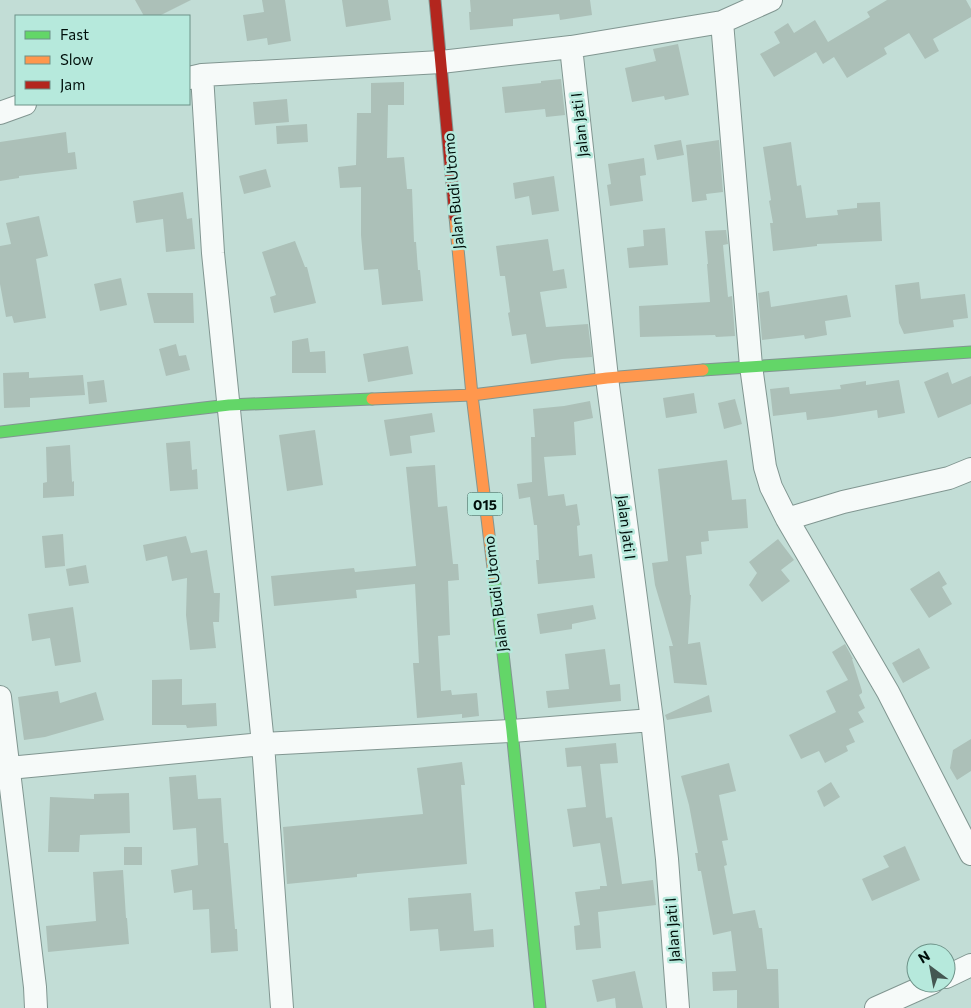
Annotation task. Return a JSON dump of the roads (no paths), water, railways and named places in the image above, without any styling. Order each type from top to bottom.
[{"type":"main road","name":"Jalan Budi Utomo","points":[[435,0],[472,395],[512,731],[540,1008]]},
{"type":"main road","points":[[0,432],[229,405],[472,395],[608,378],[752,366],[971,352]]},
{"type":"street","points":[[282,1008],[263,744],[195,77],[441,62],[570,47],[722,22],[771,0]]},
{"type":"street","points":[[722,22],[752,366],[765,467],[771,486],[787,519],[888,692],[971,854]]},
{"type":"street","name":"Jalan Jati I","points":[[570,47],[608,378],[652,720],[667,859],[678,1008]]},
{"type":"street","points":[[0,113],[22,105]]},
{"type":"street","points":[[787,519],[843,502],[950,478],[971,468]]},
{"type":"street","points":[[0,697],[36,1008]]},
{"type":"street","points":[[9,768],[263,744],[512,731],[652,720]]},
{"type":"street","points":[[956,972],[971,965]]},
{"type":"street","points":[[876,1008],[910,993]]}]
